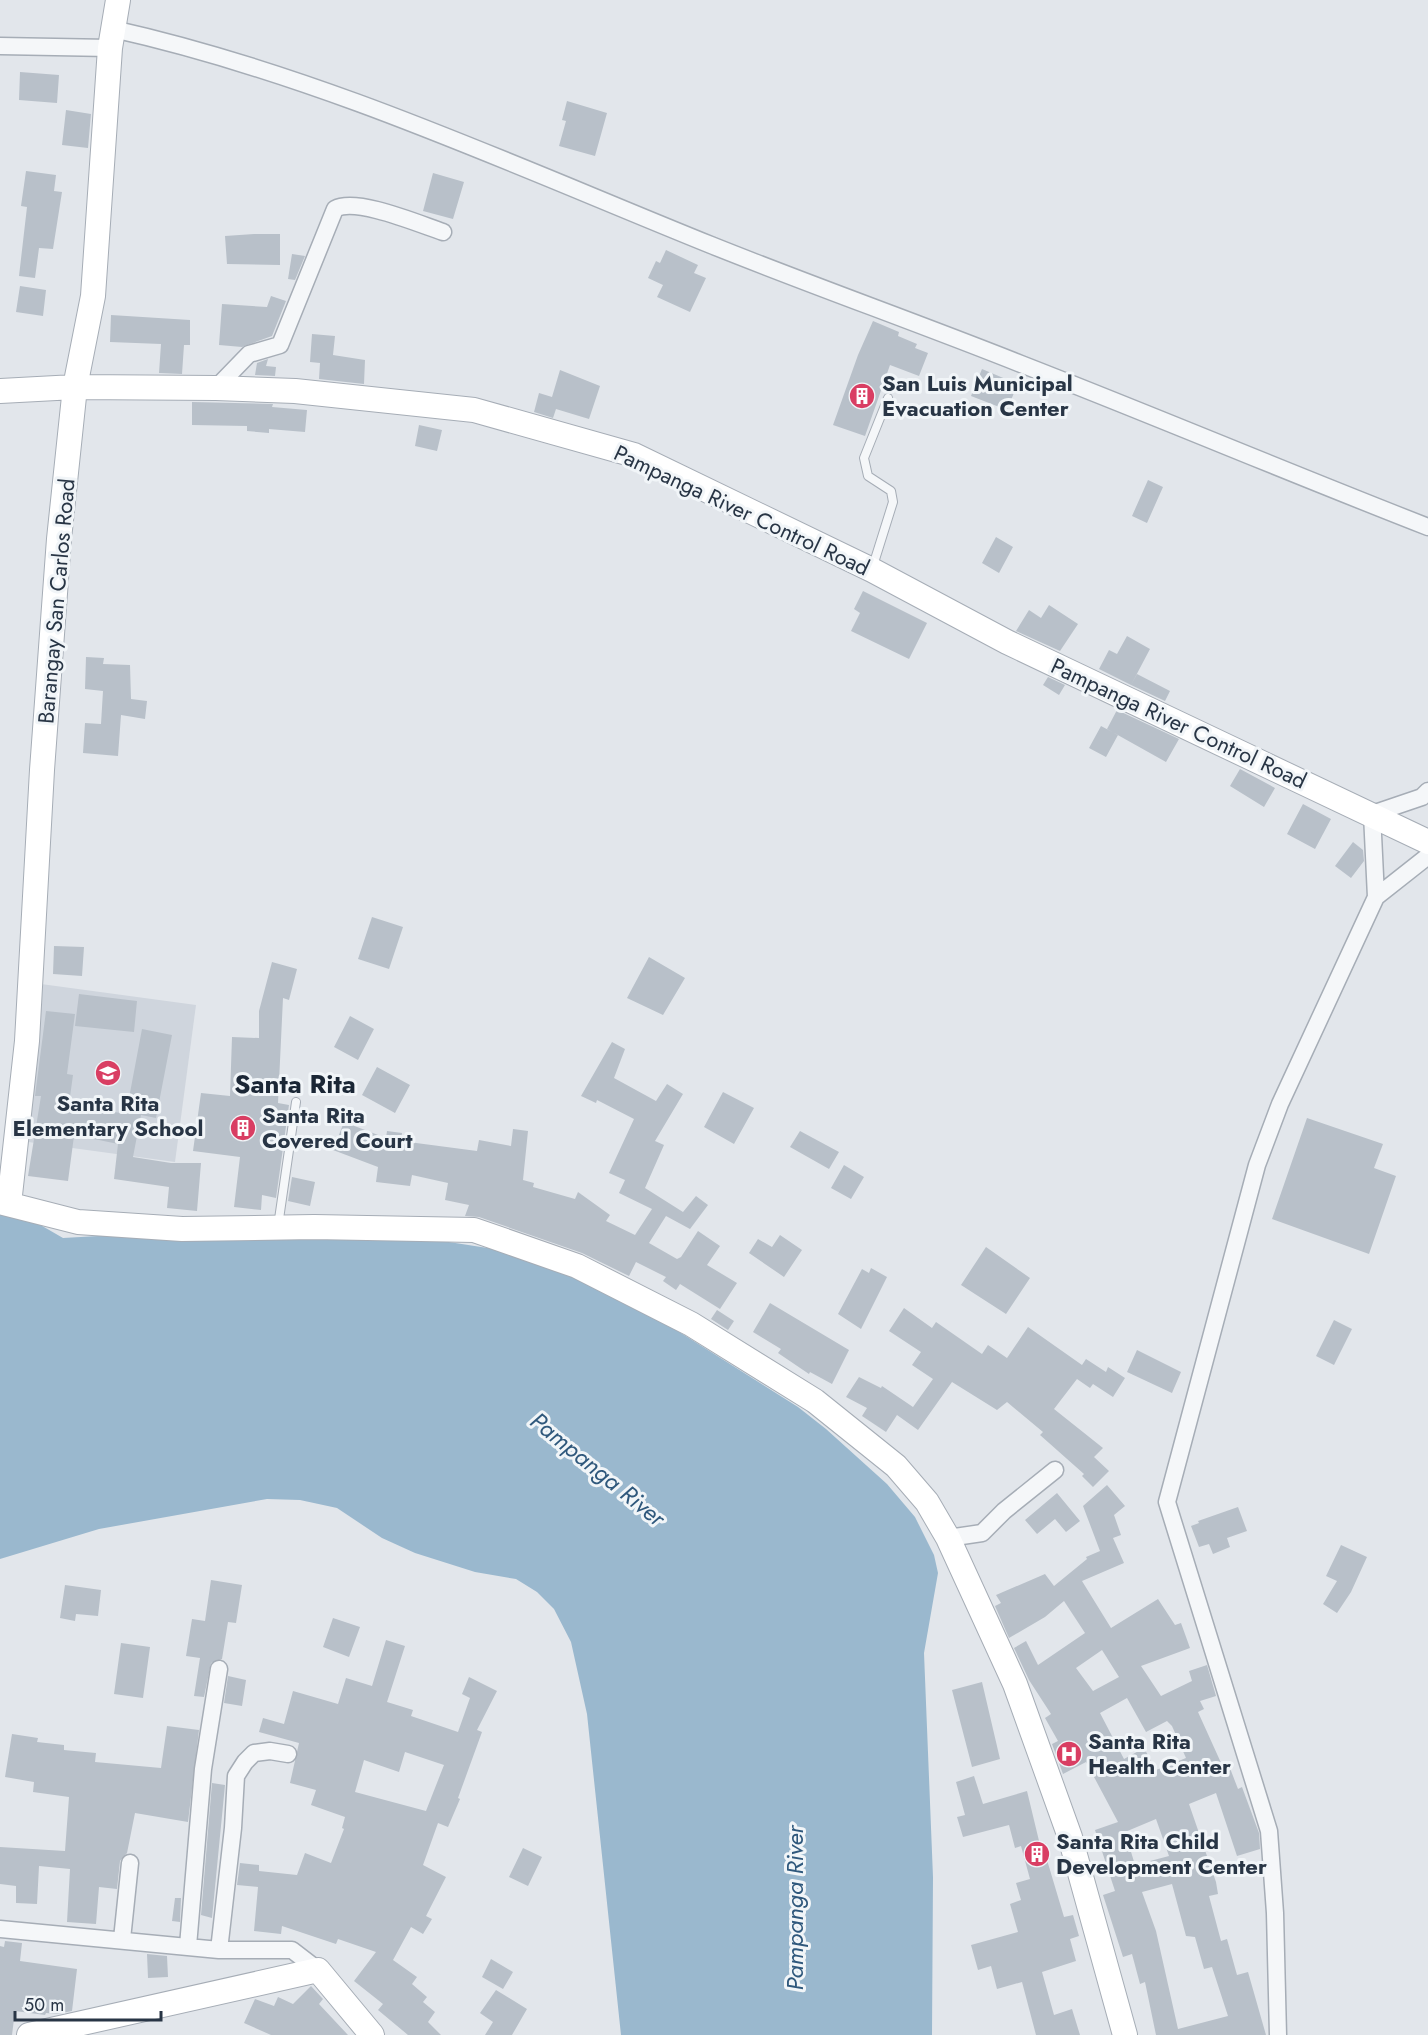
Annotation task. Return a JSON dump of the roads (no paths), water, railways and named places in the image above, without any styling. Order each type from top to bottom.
[{"type":"street","name":"Barangay San Carlos Road","points":[[4,1203],[27,1041],[42,770],[59,539],[75,387],[93,296],[112,38],[118,0]]},
{"type":"street","points":[[0,46],[112,38],[174,42],[413,122],[713,246],[1023,364],[1258,461],[1428,526]]},
{"type":"street","points":[[216,388],[249,354],[280,345],[335,209],[342,205],[380,211],[443,232]]},
{"type":"street","name":"Pampanga River Control Road","points":[[0,391],[75,387],[216,388],[306,393],[485,413],[634,455],[872,570],[1007,642],[1428,842]]},
{"type":"street","points":[[1376,897],[1372,814],[1422,797],[1428,791]]},
{"type":"street","points":[[1278,2035],[1275,1912],[1269,1831],[1167,1502],[1257,1165],[1280,1104],[1376,897],[1428,856]]},
{"type":"street","points":[[4,1203],[78,1222],[182,1229],[278,1227],[474,1230],[577,1266],[691,1324],[816,1401],[896,1466],[927,1502],[948,1538],[1006,1664],[1070,1837],[1125,2035]]},
{"type":"street","points":[[948,1538],[982,1533],[1004,1511],[1055,1470]]},
{"type":"street","points":[[188,1946],[203,1769],[219,1669]]},
{"type":"street","points":[[219,1950],[233,1828],[236,1776],[245,1761],[254,1753],[270,1751],[288,1754]]},
{"type":"street","points":[[122,1939],[130,1863]]},
{"type":"street","points":[[0,1929],[219,1950],[292,1950],[318,1970],[372,2035]]},
{"type":"street","points":[[29,2035],[318,1970]]},
{"type":"lane","points":[[872,570],[893,502],[891,491],[866,472],[864,458],[888,398]]},
{"type":"lane","points":[[278,1227],[296,1102]]},
{"type":"water","name":"Pampanga River","points":[[0,1208],[37,1223],[63,1238],[116,1235],[423,1238],[494,1249],[587,1281],[643,1309],[798,1407],[826,1429],[887,1484],[915,1517],[934,1555],[938,1573],[924,1653],[933,1877],[932,2035],[621,2035],[587,1714],[571,1642],[554,1609],[537,1592],[516,1579],[475,1572],[415,1553],[382,1538],[337,1508],[300,1500],[267,1499],[99,1529],[0,1559]]},
{"type":"place","name":"San Luis Municipal Evacuation Center","points":[[862,396]]},
{"type":"place","name":"Santa Rita Elementary School","points":[[108,1073]]},
{"type":"place","name":"Santa Rita Covered Court","points":[[243,1128]]},
{"type":"place","name":"Santa Rita Health Center","points":[[1069,1754]]},
{"type":"place","name":"Santa Rita Child Development Center","points":[[1037,1854]]},
{"type":"district","name":"Santa Rita","points":[[295,1084]]}]
